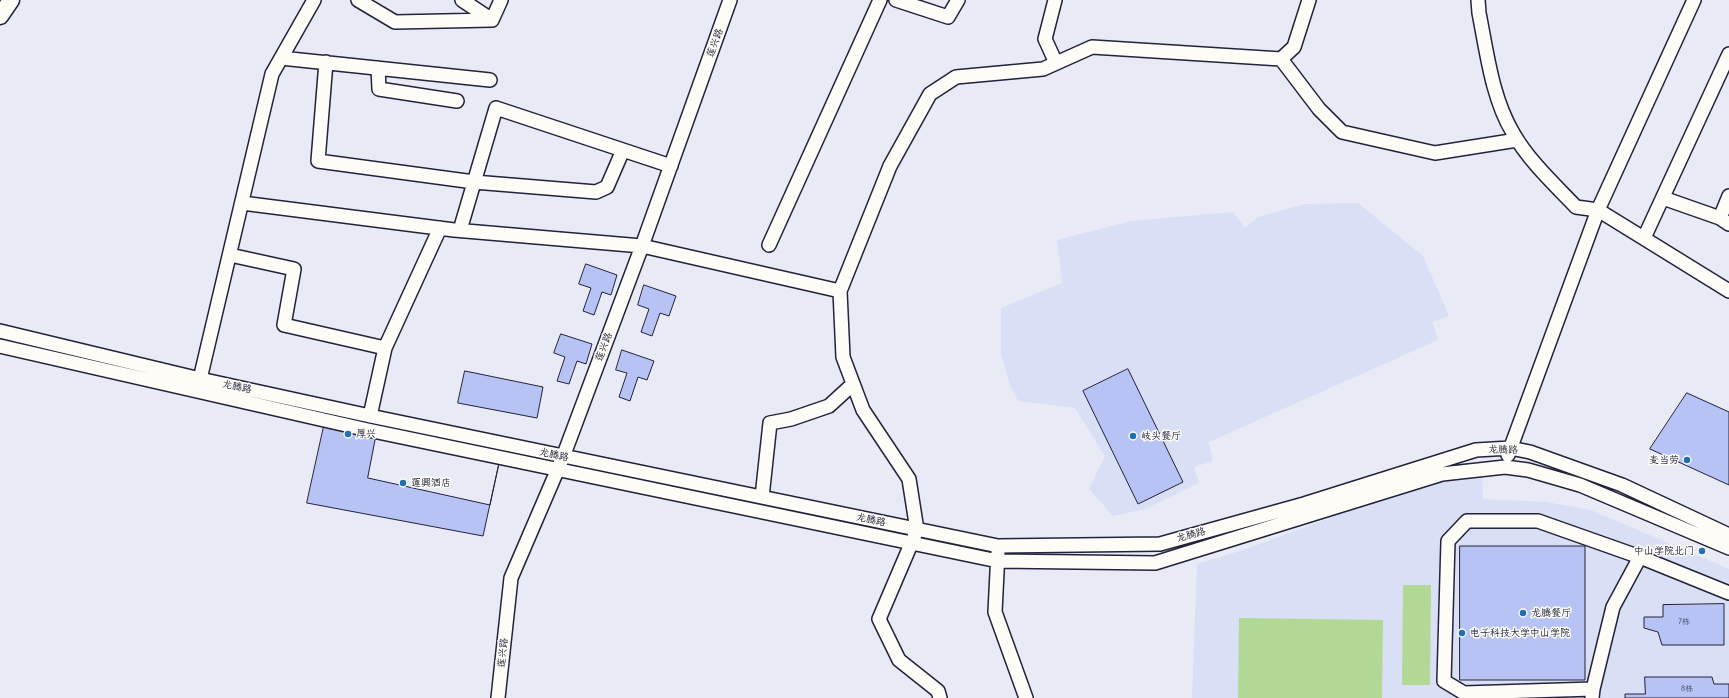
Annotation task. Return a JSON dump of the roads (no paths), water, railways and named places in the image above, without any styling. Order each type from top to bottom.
[{"type":"main road","points":[[0,16],[11,0]]},
{"type":"street","points":[[194,391],[200,379],[272,74],[314,0]]},
{"type":"street","points":[[358,0],[395,22],[492,20]]},
{"type":"street","points":[[462,0],[492,20]]},
{"type":"street","points":[[492,20],[501,0]]},
{"type":"street","name":"莲兴路","points":[[498,698],[511,578],[563,457],[642,246],[730,0]]},
{"type":"street","points":[[769,246],[880,0]]},
{"type":"street","points":[[896,0],[948,18],[958,0]]},
{"type":"street","points":[[1055,0],[1045,39],[1056,63]]},
{"type":"street","points":[[940,698],[938,691],[899,660],[879,619],[917,530],[909,479],[863,410],[843,357],[840,291],[890,166],[930,94],[956,77],[1043,69],[1092,47],[1281,59],[1294,47],[1309,0]]},
{"type":"street","points":[[1478,0],[1479,13],[1496,94],[1512,132],[1525,152],[1576,208],[1598,210],[1729,291]]},
{"type":"street","points":[[1505,467],[1510,448],[1598,210],[1694,0]]},
{"type":"street","points":[[1644,238],[1729,54]]},
{"type":"street","points":[[281,58],[490,80]]},
{"type":"street","points":[[1281,59],[1319,109],[1342,132],[1435,153],[1517,140]]},
{"type":"street","points":[[326,62],[318,161],[474,182],[596,192],[607,187],[623,150]]},
{"type":"street","points":[[378,68],[379,89],[458,101]]},
{"type":"street","points":[[460,230],[496,108],[671,166]]},
{"type":"street","points":[[1663,198],[1724,221],[1729,196]]},
{"type":"street","points":[[242,203],[440,228],[642,246],[840,291]]},
{"type":"street","points":[[370,416],[385,348],[440,228]]},
{"type":"street","points":[[230,255],[294,269],[284,325],[385,348]]},
{"type":"street","name":"龙腾路","points":[[0,331],[200,379],[370,416],[998,546],[1160,544],[1304,504],[1476,450],[1510,448],[1530,452],[1622,485],[1729,535]]},
{"type":"street","name":"龙腾路","points":[[0,346],[194,391],[558,470],[998,561],[1155,562],[1442,474],[1505,467],[1528,470],[1580,485],[1729,548]]},
{"type":"street","points":[[762,497],[770,423],[791,419],[829,406],[853,384]]},
{"type":"street","points":[[1640,557],[1613,607],[1593,694],[1464,692],[1444,681],[1448,541],[1467,521],[1538,521],[1640,557],[1729,593]]},
{"type":"street","points":[[998,546],[995,612],[1026,698]]},
{"type":"place","name":"厚兴","points":[[348,434]]},
{"type":"place","name":"岐头餐厅","points":[[1133,436]]},
{"type":"place","name":"麦当劳","points":[[1687,460]]},
{"type":"place","name":"蓮興酒店","points":[[403,483]]},
{"type":"place","name":"中山学院北门","points":[[1702,551]]},
{"type":"place","name":"龙腾餐厅","points":[[1523,613]]},
{"type":"place","name":"电子科技大学中山学院","points":[[1462,633]]}]
